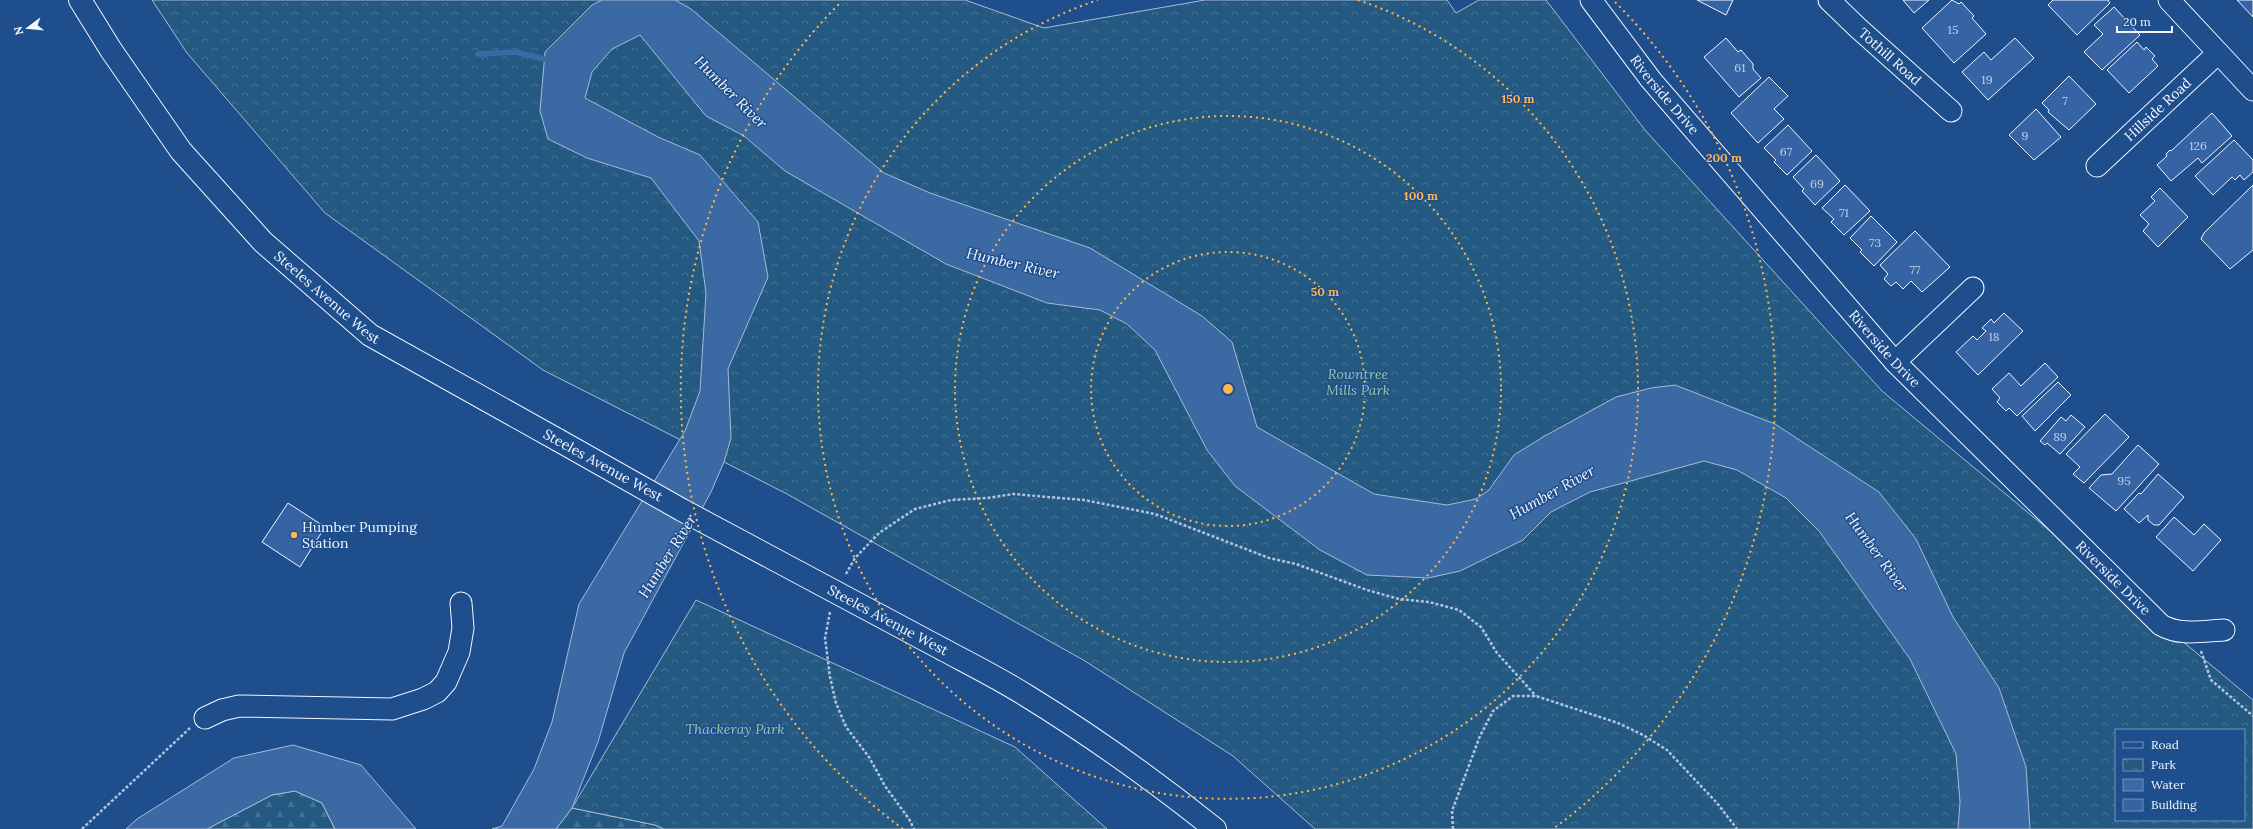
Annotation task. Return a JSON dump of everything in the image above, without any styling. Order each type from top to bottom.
[{"type":"main road","name":"Steeles Avenue West","points":[[80,0],[111,50],[181,151],[263,242],[370,335],[682,510],[1026,695],[1090,736],[1171,794],[1215,829]]},
{"type":"street","name":"Riverside Drive","points":[[1591,0],[1651,80],[1895,362],[2161,625],[2171,631],[2224,630]]},
{"type":"street","name":"Tothill Road","points":[[1829,0],[1951,111]]},
{"type":"street","points":[[2170,0],[2253,90]]},
{"type":"street","name":"Hillside Road","points":[[2097,166],[2218,53]]},
{"type":"street","points":[[1895,362],[1973,288]]},
{"type":"street","points":[[206,718],[222,710],[239,706],[392,709],[423,699],[437,692],[446,682],[459,652],[463,628],[461,603]]},
{"type":"path","points":[[844,577],[855,558],[879,533],[915,509],[951,500],[987,498],[1013,494],[1084,500],[1155,514],[1269,558],[1296,564],[1367,590],[1399,599],[1429,602],[1458,610],[1481,627],[1497,653],[1536,696]]},
{"type":"path","points":[[830,610],[825,638],[830,677],[836,703],[846,727],[909,819],[914,829]]},
{"type":"path","points":[[2195,631],[2211,680],[2253,716]]},
{"type":"path","points":[[1453,829],[1452,811],[1480,736],[1493,711],[1513,696],[1536,696],[1618,723],[1649,738],[1667,750],[1717,803],[1737,829]]},
{"type":"path","points":[[82,829],[178,738],[206,718]]},
{"type":"green space","name":"Rowntree Mills Park","points":[[152,0],[965,0],[1044,28],[1205,0],[1447,0],[1456,13],[1479,0],[1546,0],[1645,130],[1882,391],[2253,700],[2253,829],[1315,829],[1233,756],[1085,661],[787,494],[543,370],[325,213],[187,53]]},
{"type":"green space","name":"Thackeray Park","points":[[696,600],[1015,747],[1107,829],[664,829],[655,825],[572,808]]},
{"type":"green space","points":[[295,791],[322,803],[335,829],[207,829],[272,795]]},
{"type":"green space","points":[[572,808],[655,825],[664,829],[556,829]]},
{"type":"water","name":"Humber River","points":[[602,0],[675,0],[691,9],[884,173],[930,193],[1090,248],[1202,316],[1232,342],[1257,427],[1374,494],[1447,505],[1476,499],[1489,490],[1514,455],[1543,437],[1616,397],[1651,388],[1675,385],[1775,424],[1879,492],[1916,539],[1953,617],[1999,688],[2026,767],[2030,829],[1958,829],[1960,802],[1956,754],[1910,659],[1819,531],[1786,498],[1737,470],[1704,461],[1590,492],[1551,512],[1523,540],[1460,571],[1428,578],[1367,575],[1320,550],[1235,486],[1207,450],[1155,350],[1127,324],[1100,310],[1047,303],[946,264],[785,171],[744,136],[706,116],[640,35],[612,49],[592,72],[585,98],[658,137],[700,155],[758,222],[768,277],[728,369],[731,438],[724,462],[711,492],[624,653],[598,742],[572,808],[556,829],[492,829],[502,826],[534,769],[552,722],[579,604],[685,431],[700,391],[706,293],[699,241],[651,178],[587,158],[548,139],[540,111],[545,52],[592,5]]},
{"type":"water","points":[[293,745],[361,765],[416,829],[335,829],[322,803],[295,791],[272,795],[207,829],[126,829],[137,819],[234,758]]},
{"type":"building","points":[[1697,0],[1733,0],[1726,15]]},
{"type":"building","points":[[1903,0],[1929,0],[1914,13]]},
{"type":"building","points":[[1952,0],[1959,4],[1961,2],[1974,16],[1972,18],[1986,34],[1954,63],[1922,28]]},
{"type":"building","points":[[2053,0],[2108,0],[2110,3],[2077,35],[2048,5]]},
{"type":"building","points":[[2237,0],[2253,0],[2253,17]]},
{"type":"building","points":[[2114,7],[2140,35],[2102,70],[2084,52],[2103,34],[2094,25]]},
{"type":"building","points":[[1726,38],[1738,52],[1741,50],[1753,64],[1753,69],[1761,78],[1739,97],[1704,57]]},
{"type":"building","points":[[2015,38],[2034,58],[1988,100],[1962,72],[1984,52],[1991,60]]},
{"type":"building","points":[[2137,42],[2144,50],[2146,47],[2155,56],[2152,59],[2158,66],[2129,93],[2107,70]]},
{"type":"building","points":[[2069,76],[2096,104],[2069,130],[2048,112],[2049,110],[2042,103]]},
{"type":"building","points":[[1769,77],[1788,96],[1774,109],[1784,119],[1758,143],[1731,113]]},
{"type":"building","points":[[2036,109],[2061,137],[2034,160],[2009,135]]},
{"type":"building","points":[[2212,113],[2232,136],[2202,163],[2198,158],[2171,181],[2157,165],[2167,156],[2166,154],[2170,150],[2171,151]]},
{"type":"building","points":[[1788,125],[1812,151],[1787,175],[1774,162],[1776,160],[1764,148]]},
{"type":"building","points":[[2234,140],[2253,160],[2253,172],[2244,180],[2240,175],[2235,180],[2232,177],[2213,195],[2195,176]]},
{"type":"building","points":[[1816,155],[1840,181],[1815,205],[1802,191],[1804,189],[1793,177]]},
{"type":"building","points":[[1845,185],[1870,211],[1844,235],[1831,222],[1834,219],[1822,208]]},
{"type":"building","points":[[2253,185],[2253,250],[2230,269],[2201,239],[2204,233]]},
{"type":"building","points":[[2160,188],[2188,217],[2158,247],[2143,231],[2149,224],[2140,215],[2155,201],[2151,197]]},
{"type":"building","points":[[1871,216],[1897,242],[1874,266],[1860,252],[1862,250],[1850,238]]},
{"type":"building","points":[[1915,231],[1950,267],[1922,292],[1911,281],[1903,289],[1896,282],[1891,286],[1884,279],[1888,274],[1880,265]]},
{"type":"building","points":[[2004,313],[2023,331],[1978,375],[1956,352],[1973,336],[1977,340],[1986,331],[1982,328],[1991,319],[1994,323]]},
{"type":"building","points":[[2045,363],[2058,377],[2017,416],[2009,408],[2006,411],[1997,402],[2000,398],[1992,389],[2009,373],[2021,386]]},
{"type":"building","points":[[2058,382],[2071,395],[2035,431],[2022,416]]},
{"type":"building","points":[[2105,414],[2129,437],[2084,483],[2073,474],[2080,467],[2066,454]]},
{"type":"building","points":[[2071,415],[2085,427],[2060,454],[2047,443],[2045,445],[2040,441],[2061,417],[2066,421]]},
{"type":"building","points":[[2138,445],[2159,464],[2116,511],[2089,488],[2101,475],[2112,474]]},
{"type":"building","points":[[2158,474],[2184,497],[2159,525],[2154,525],[2148,520],[2148,515],[2139,523],[2124,509],[2139,493],[2141,494]]},
{"type":"building","name":"Humber Pumping Station","points":[[288,503],[325,527],[300,567],[262,542]]},
{"type":"building","points":[[2174,517],[2194,535],[2204,524],[2221,540],[2193,571],[2156,537]]},
{"type":"waterway","points":[[478,54],[516,52],[552,61]]},
{"type":"place","name":"Humber Pumping Station","points":[[294,535]]}]
